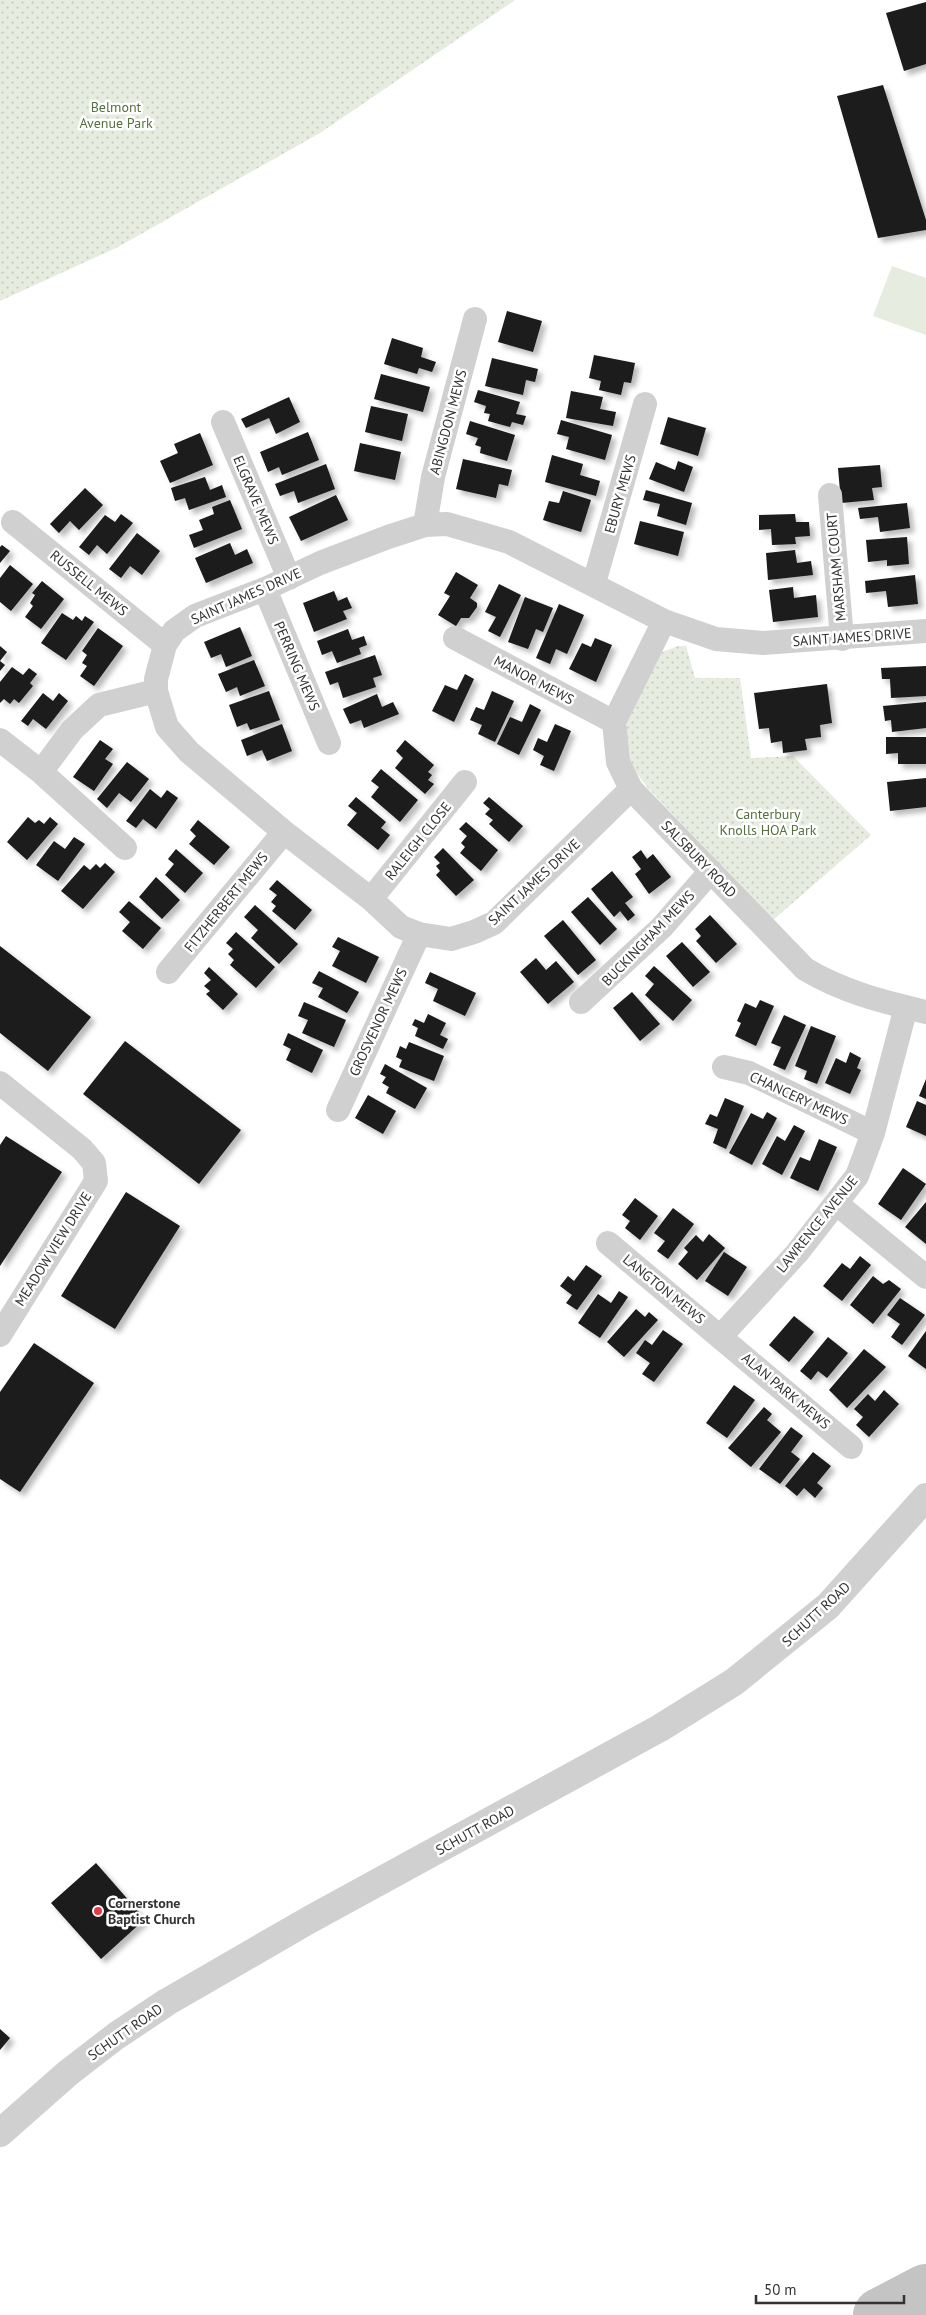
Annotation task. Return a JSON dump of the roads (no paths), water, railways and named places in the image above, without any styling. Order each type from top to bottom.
[{"type":"street","name":"ABINGDON MEWS","points":[[425,525],[433,477],[475,319]]},
{"type":"street","name":"EBURY MEWS","points":[[594,583],[645,404]]},
{"type":"street","name":"ELGRAVE MEWS","points":[[223,422],[289,578]]},
{"type":"street","name":"MARSHAM COURT","points":[[830,495],[842,639]]},
{"type":"street","name":"RUSSELL MEWS","points":[[13,522],[165,646]]},
{"type":"street","name":"SAINT JAMES DRIVE","points":[[632,789],[494,922],[474,932],[451,939],[418,934],[401,927],[371,899],[284,832],[189,752],[167,727],[156,691],[156,679],[165,646],[174,631],[196,616],[265,589],[379,540],[425,525],[447,524],[509,542],[594,583],[664,620],[716,639],[763,643],[842,639],[926,631]]},
{"type":"street","name":"PERRING MEWS","points":[[265,589],[329,743]]},
{"type":"street","points":[[614,722],[664,620]]},
{"type":"street","name":"MANOR MEWS","points":[[455,638],[614,722]]},
{"type":"street","points":[[40,772],[72,730],[100,705],[156,691]]},
{"type":"street","name":"SALSBURY ROAD","points":[[614,722],[618,762],[632,789],[805,969],[830,984],[916,1010]]},
{"type":"street","points":[[0,740],[40,772],[125,848]]},
{"type":"street","name":"RALEIGH CLOSE","points":[[371,899],[465,782]]},
{"type":"street","name":"FITZHERBERT MEWS","points":[[168,972],[284,832]]},
{"type":"street","name":"BUCKINGHAM MEWS","points":[[581,1002],[662,927],[711,871]]},
{"type":"street","name":"GROSVENOR MEWS","points":[[338,1110],[418,934]]},
{"type":"street","name":"LAWRENCE AVENUE","points":[[720,1336],[796,1253],[857,1176],[916,1010]]},
{"type":"street","name":"CHANCERY MEWS","points":[[724,1067],[749,1073],[873,1133]]},
{"type":"street","name":"MEADOW VIEW DRIVE","points":[[0,1083],[82,1149],[94,1164],[96,1180],[0,1335]]},
{"type":"street","points":[[836,1204],[926,1277]]},
{"type":"street","name":"LANGTON MEWS","points":[[608,1243],[720,1336]]},
{"type":"street","name":"ALAN PARK MEWS","points":[[720,1336],[851,1447]]},
{"type":"street","name":"SCHUTT ROAD","points":[[0,2133],[68,2073],[142,2018],[175,1997],[309,1920],[660,1728],[734,1682],[828,1606],[926,1497]]},
{"type":"place","name":"Cornerstone Baptist Church","points":[[98,1911]]},
{"type":"park label","name":"Belmont Avenue Park","points":[[116,116]]},
{"type":"park label","name":"Canterbury Knolls HOA Park","points":[[768,822]]}]
